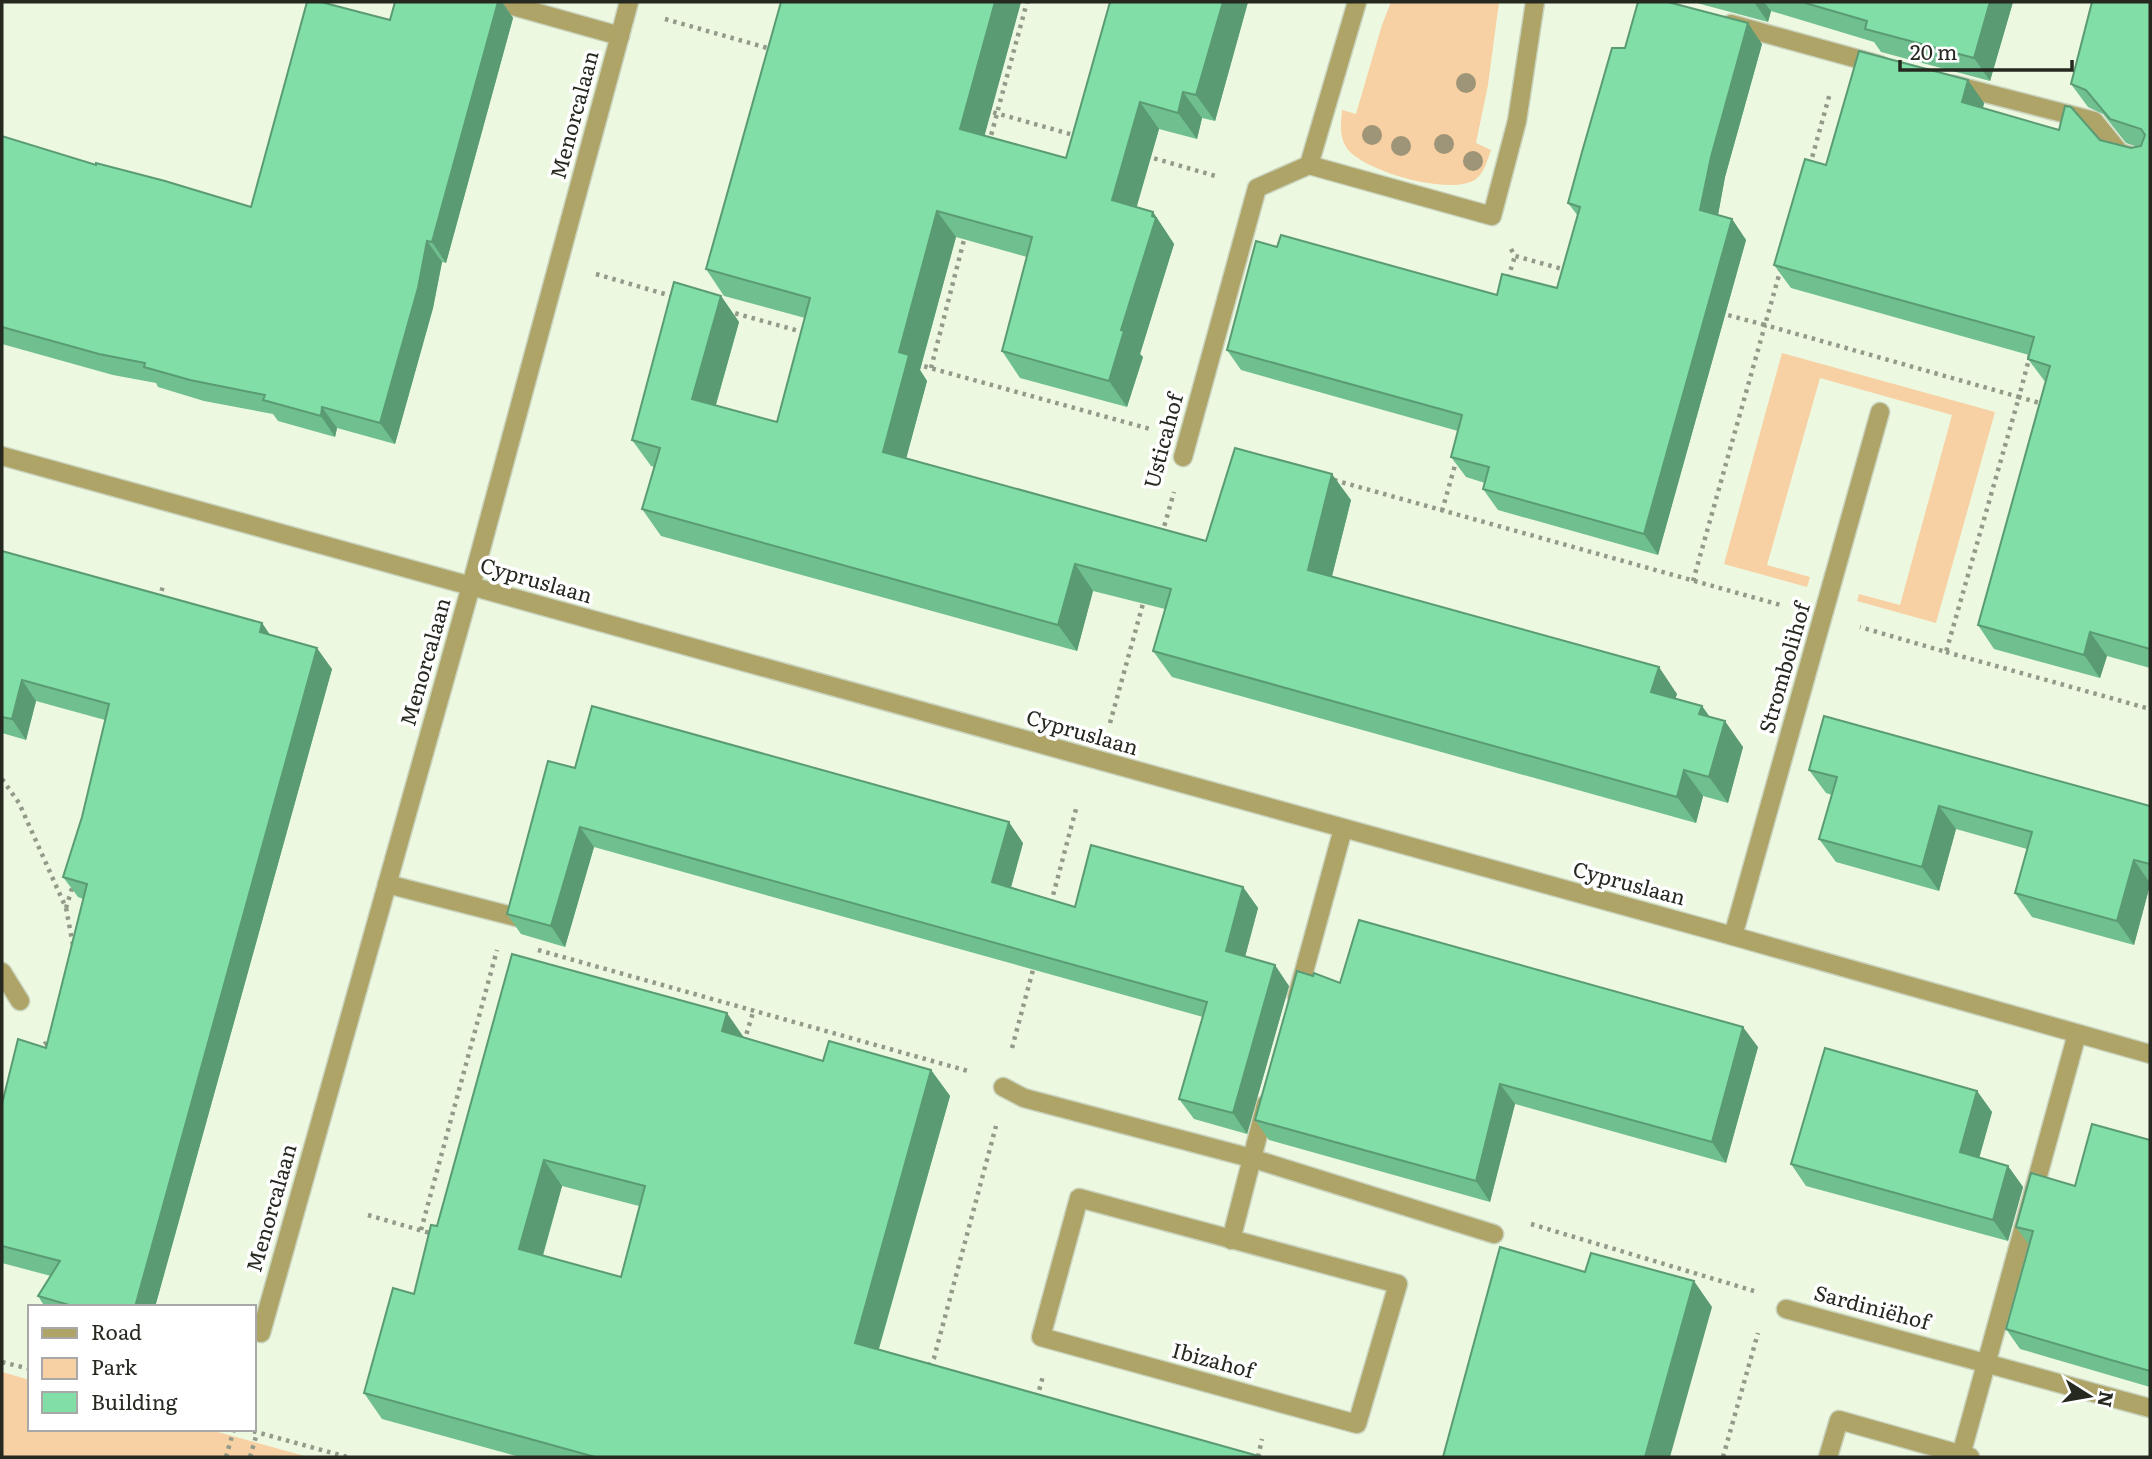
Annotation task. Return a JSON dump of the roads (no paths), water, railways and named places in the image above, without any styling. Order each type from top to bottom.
[{"type":"street","points":[[499,2],[620,36]]},
{"type":"street","points":[[1357,2],[1309,165],[1492,216],[1517,121],[1535,2]]},
{"type":"street","name":"Menorcalaan","points":[[261,1333],[471,586],[628,5]]},
{"type":"street","points":[[1714,19],[1894,69]]},
{"type":"street","points":[[1934,79],[2094,121],[2120,153],[2150,161]]},
{"type":"street","name":"Usticahof","points":[[1186,448],[1257,188],[1309,165]]},
{"type":"street","name":"Strombolihof","points":[[1733,936],[1880,412]]},
{"type":"street","name":"Cypruslaan","points":[[2,456],[2150,1054]]},
{"type":"street","points":[[1292,1016],[1343,829]]},
{"type":"street","points":[[387,884],[516,917]]},
{"type":"street","points":[[2,972],[20,1001]]},
{"type":"street","points":[[1828,1457],[1839,1420],[1965,1456],[1987,1362],[2077,1034]]},
{"type":"street","points":[[1003,1087],[1024,1098],[1251,1158],[1494,1234]]},
{"type":"street","points":[[1231,1240],[1269,1094]]},
{"type":"street","name":"Ibizahof","points":[[1079,1198],[1231,1240],[1398,1284],[1357,1424],[1041,1337],[1079,1198]]},
{"type":"street","name":"Sardiniëhof","points":[[1786,1309],[2150,1408]]}]
